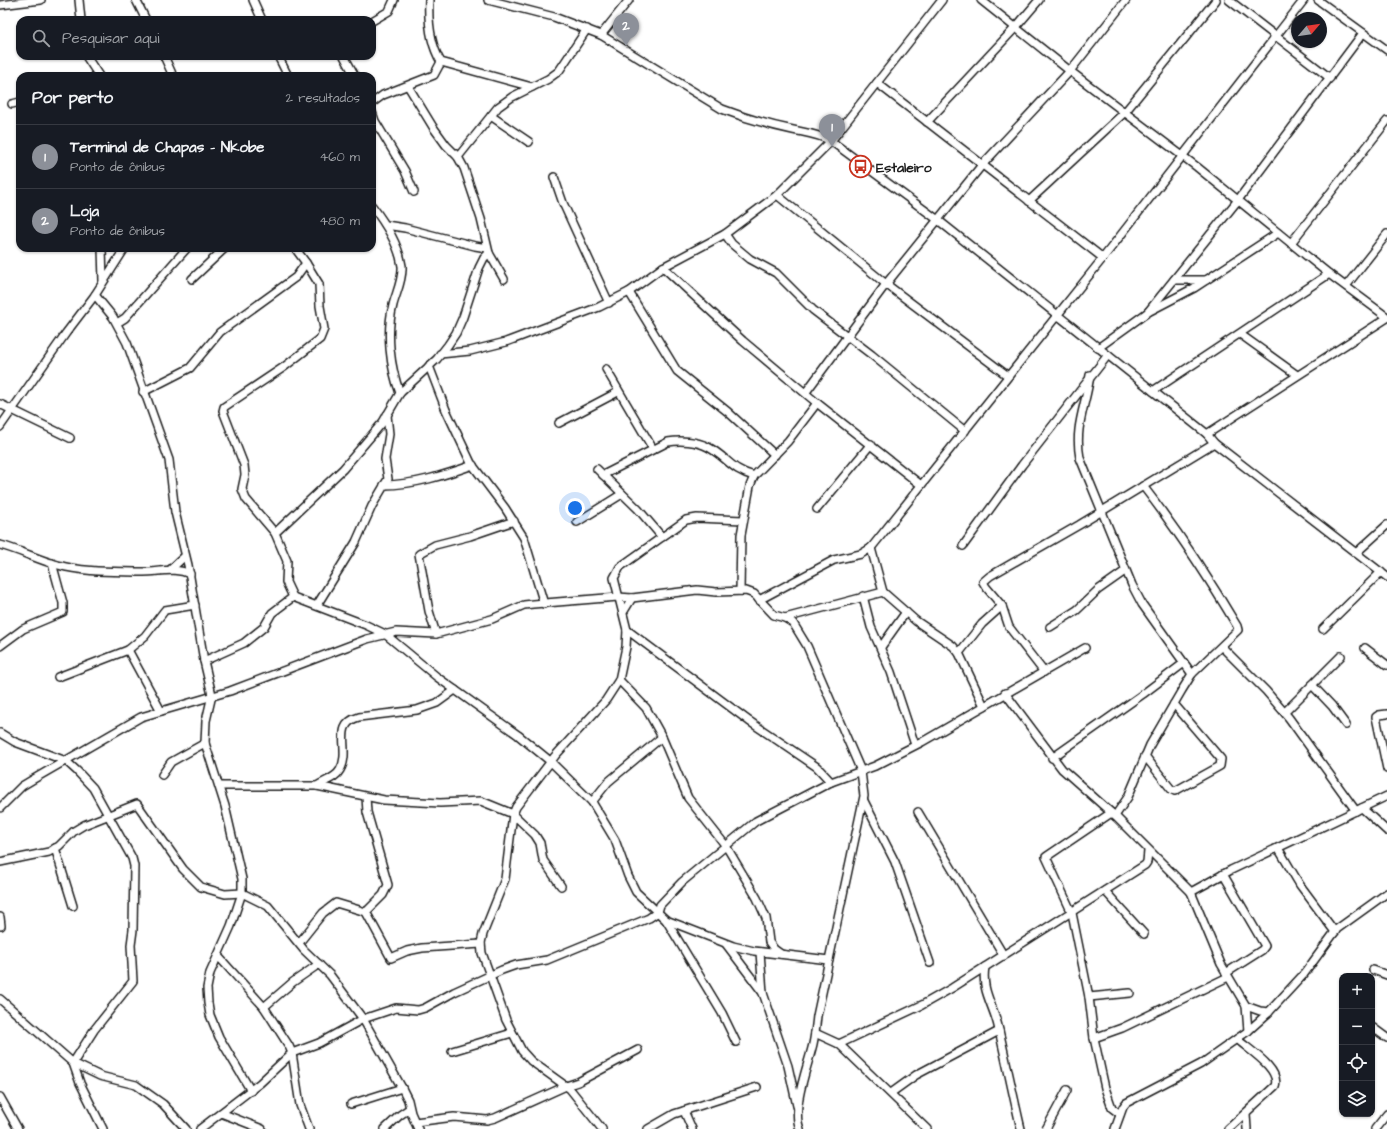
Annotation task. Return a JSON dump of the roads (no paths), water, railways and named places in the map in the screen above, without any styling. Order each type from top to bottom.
[{"type":"street","points":[[0,5],[41,0]]},
{"type":"street","points":[[79,0],[81,16]]},
{"type":"street","points":[[136,0],[144,16]]},
{"type":"street","points":[[253,0],[260,16]]},
{"type":"street","points":[[376,19],[389,11],[394,0]]},
{"type":"street","points":[[429,0],[431,33],[434,48],[441,62],[532,87]]},
{"type":"street","points":[[488,0],[554,17],[602,35],[722,109],[742,118],[793,130],[815,133],[831,141],[938,220],[1058,313],[1098,348],[1207,434],[1214,443],[1387,577]]},
{"type":"street","points":[[602,35],[629,0]]},
{"type":"street","points":[[440,354],[470,351],[506,342],[609,303],[629,292],[664,267],[725,234],[777,195],[831,141],[942,0]]},
{"type":"street","points":[[981,0],[1070,71],[1238,200],[1329,274],[1387,317],[1207,434]]},
{"type":"street","points":[[927,122],[1016,27],[1039,0]]},
{"type":"street","points":[[806,392],[886,284],[982,165],[1070,71],[1126,0]]},
{"type":"street","points":[[1029,201],[1125,112],[1216,0]]},
{"type":"street","points":[[1230,0],[1330,78]]},
{"type":"street","points":[[759,600],[834,560],[861,554],[871,548],[1102,258],[1304,0]]},
{"type":"street","points":[[1318,0],[1387,50]]},
{"type":"street","points":[[458,157],[491,116],[506,101],[548,79],[559,71],[588,29]]},
{"type":"street","points":[[1148,312],[1238,200],[1363,33]]},
{"type":"street","points":[[89,60],[96,72]]},
{"type":"street","points":[[166,60],[171,72]]},
{"type":"street","points":[[280,60],[286,72]]},
{"type":"street","points":[[346,60],[353,72]]},
{"type":"street","points":[[376,100],[384,95],[434,75],[441,62]]},
{"type":"street","points":[[877,83],[1102,258]]},
{"type":"street","points":[[408,86],[433,127],[446,145],[458,157],[471,185],[488,250],[504,279]]},
{"type":"street","points":[[12,104],[16,103]]},
{"type":"street","points":[[491,116],[529,142]]},
{"type":"street","points":[[1291,243],[1387,122]]},
{"type":"street","points":[[376,123],[405,171],[414,192]]},
{"type":"street","points":[[554,177],[563,203],[609,303]]},
{"type":"street","points":[[777,195],[886,284],[1008,376]]},
{"type":"street","points":[[376,211],[386,225],[395,243],[402,266],[401,278],[392,306],[389,328],[393,369],[400,393]]},
{"type":"street","points":[[386,225],[405,228],[488,250]]},
{"type":"street","points":[[1098,348],[1148,312],[1206,280],[1278,233]]},
{"type":"street","points":[[725,234],[732,244],[753,261],[776,273],[813,310],[872,355],[965,431]]},
{"type":"street","points":[[1346,286],[1387,234]]},
{"type":"street","points":[[275,533],[343,469],[387,415],[400,393],[429,366],[456,333],[479,268],[488,250]]},
{"type":"street","points":[[102,252],[103,281]]},
{"type":"street","points":[[0,427],[66,333],[95,295],[122,252]]},
{"type":"street","points":[[117,323],[125,318],[184,252]]},
{"type":"street","points":[[192,278],[221,252]]},
{"type":"street","points":[[299,252],[319,284],[320,306],[324,329],[320,339],[284,367],[224,407],[223,411],[244,465],[245,475],[242,489],[246,499],[275,533],[287,561],[286,582],[293,596],[385,634],[455,690],[518,734],[550,761],[592,802],[615,840],[628,876],[636,892],[666,920],[722,1013],[736,1042]]},
{"type":"street","points":[[143,392],[190,368],[220,332],[296,277],[306,263]]},
{"type":"street","points":[[664,267],[743,341],[806,392],[817,403],[922,485]]},
{"type":"street","points":[[1153,391],[1329,274]]},
{"type":"street","points":[[1174,280],[1206,280]]},
{"type":"street","points":[[629,292],[677,371],[728,412],[775,455]]},
{"type":"street","points":[[95,295],[109,310],[117,323],[132,357],[143,392],[169,460],[175,512],[190,574],[204,661],[212,695],[205,727],[204,743],[219,786],[237,853],[242,879],[242,893],[210,973],[207,988],[210,1015],[220,1037],[251,1091]]},
{"type":"street","points":[[1240,334],[1297,375]]},
{"type":"street","points":[[963,546],[1090,376],[1108,355]]},
{"type":"street","points":[[429,366],[455,430],[472,465],[514,521],[524,538],[544,604]]},
{"type":"street","points":[[606,369],[618,392],[653,449]]},
{"type":"street","points":[[1090,376],[1078,423],[1078,449],[1080,458],[1125,571],[1142,604],[1192,674]]},
{"type":"street","points":[[559,422],[618,392]]},
{"type":"street","points":[[740,591],[739,559],[743,520],[750,486],[754,476],[775,455],[817,403]]},
{"type":"street","points":[[0,404],[70,438]]},
{"type":"street","points":[[317,605],[356,542],[372,506],[388,479],[389,472],[385,459],[389,434],[387,415]]},
{"type":"street","points":[[603,475],[653,449],[676,440],[707,446],[735,469],[754,476]]},
{"type":"street","points":[[1044,672],[1009,627],[1002,606],[984,584],[986,579],[1214,443]]},
{"type":"street","points":[[817,509],[871,444]]},
{"type":"street","points":[[384,485],[394,485],[434,477],[472,465]]},
{"type":"street","points":[[597,469],[638,509],[662,538]]},
{"type":"street","points":[[1120,1114],[1112,1108],[1109,1102],[1094,1038],[1089,997],[1072,913],[1046,857],[1113,815],[1128,797],[1146,756],[1192,674],[1222,647],[1238,630],[1237,626],[1175,527],[1143,486]]},
{"type":"street","points":[[577,522],[622,494]]},
{"type":"street","points":[[602,1129],[566,1086],[531,1061],[522,1052],[498,1000],[491,975],[482,953],[481,944],[487,922],[499,898],[505,879],[513,814],[516,807],[550,761],[606,700],[619,680],[626,647],[627,630],[624,611],[618,597],[614,578],[620,567],[691,518],[743,520]]},
{"type":"street","points":[[436,634],[419,554],[435,545],[478,534],[514,521]]},
{"type":"street","points":[[1356,553],[1387,525]]},
{"type":"street","points":[[0,545],[26,552],[52,563],[75,568],[150,572],[170,569],[181,570],[190,574]]},
{"type":"street","points":[[871,548],[882,592],[906,612],[953,646],[959,653],[984,706]]},
{"type":"street","points":[[170,569],[185,556]]},
{"type":"street","points":[[0,646],[23,629],[63,612],[63,603],[52,563]]},
{"type":"street","points":[[1050,627],[1077,610],[1098,590],[1125,571]]},
{"type":"street","points":[[1323,628],[1381,572]]},
{"type":"street","points":[[0,808],[22,786],[141,718],[161,711],[173,709],[212,695],[230,691],[348,646],[385,634],[396,632],[436,634],[492,619],[524,605],[618,597],[632,598],[686,590],[746,591],[754,594],[774,615],[785,618],[793,623],[807,646],[861,771],[864,801],[798,1110]]},
{"type":"street","points":[[785,618],[882,592]]},
{"type":"street","points":[[204,661],[244,643],[264,627],[272,613],[293,596]]},
{"type":"street","points":[[863,596],[871,627],[881,647],[916,745]]},
{"type":"street","points":[[624,611],[632,598]]},
{"type":"street","points":[[58,678],[128,650],[145,636],[164,610],[195,604]]},
{"type":"street","points":[[959,653],[982,624],[1002,606]]},
{"type":"street","points":[[881,647],[906,612]]},
{"type":"street","points":[[627,630],[749,721],[817,767],[831,782]]},
{"type":"street","points":[[1222,647],[1245,668],[1285,712],[1359,810],[1387,831]]},
{"type":"street","points":[[200,1129],[251,1091],[292,1053],[319,1043],[363,1019],[396,1008],[418,1010],[425,1008],[454,992],[516,965],[547,960],[643,921],[658,912],[660,905],[682,882],[756,821],[831,782],[875,766],[916,745],[1085,648]]},
{"type":"street","points":[[1365,648],[1387,665]]},
{"type":"street","points":[[128,650],[161,711]]},
{"type":"street","points":[[1285,712],[1341,656]]},
{"type":"street","points":[[1052,758],[1138,698],[1184,663]]},
{"type":"street","points":[[619,680],[642,702],[662,737],[688,798],[726,846],[760,904],[766,918],[769,942],[774,949],[781,954]]},
{"type":"street","points":[[1312,685],[1332,706],[1346,725]]},
{"type":"street","points":[[317,786],[337,774],[344,762],[343,729],[350,719],[417,710],[437,703],[455,690]]},
{"type":"street","points":[[1005,693],[1062,770],[1113,815],[1190,892],[1227,975],[1246,1006],[1248,1031]]},
{"type":"street","points":[[1146,756],[1171,789],[1175,791],[1220,766],[1221,759],[1174,704]]},
{"type":"street","points":[[1387,714],[1376,717],[1387,769]]},
{"type":"street","points":[[0,733],[15,742],[66,761],[87,780],[128,850],[134,866],[133,930],[131,945],[133,981],[94,1030],[73,1063]]},
{"type":"street","points":[[592,802],[608,782],[662,737]]},
{"type":"street","points":[[162,775],[171,762],[204,743]]},
{"type":"street","points":[[219,786],[317,786],[366,797],[421,803],[481,801],[513,814],[538,838],[543,860],[561,886]]},
{"type":"street","points":[[1190,892],[1223,874],[1387,796]]},
{"type":"street","points":[[366,797],[367,812],[388,885],[383,895],[366,912]]},
{"type":"street","points":[[864,801],[895,862],[930,963]]},
{"type":"street","points":[[0,862],[36,855],[55,848],[74,831],[84,825],[108,817],[137,804],[183,869],[201,887],[226,894],[242,893],[268,906],[298,943],[320,964],[341,988],[363,1019],[402,1088],[408,1100],[409,1109],[418,1129]]},
{"type":"street","points":[[918,812],[1004,956]]},
{"type":"street","points":[[55,848],[73,906]]},
{"type":"street","points":[[1278,848],[1300,885],[1335,932]]},
{"type":"street","points":[[839,1044],[922,1005],[1004,956],[1145,865],[1147,862],[1148,851]]},
{"type":"street","points":[[1094,1038],[1129,1025],[1227,975],[1262,950],[1265,946],[1223,874]]},
{"type":"street","points":[[1105,891],[1144,934]]},
{"type":"street","points":[[1115,1129],[1120,1114],[1126,1103],[1201,1064],[1248,1031],[1269,1012],[1304,974],[1344,922],[1387,893]]},
{"type":"street","points":[[298,943],[332,904],[340,903],[366,912],[391,958],[407,951],[422,948],[481,944]]},
{"type":"street","points":[[0,917],[1,926]]},
{"type":"street","points":[[666,920],[726,944],[761,952],[829,960]]},
{"type":"street","points":[[769,942],[761,952],[763,993],[788,1066],[798,1110],[800,1129]]},
{"type":"street","points":[[726,944],[763,993]]},
{"type":"street","points":[[218,956],[264,1007],[276,1024],[292,1053],[300,1105],[309,1129]]},
{"type":"street","points":[[264,1007],[293,982],[320,964]]},
{"type":"street","points":[[985,967],[983,979],[985,990],[999,1031],[1021,1129]]},
{"type":"street","points":[[1373,970],[1387,975]]},
{"type":"street","points":[[1089,997],[1130,993]]},
{"type":"street","points":[[0,999],[73,1063],[100,1076],[136,1085],[163,1104],[186,1129]]},
{"type":"street","points":[[1246,1006],[1260,1011],[1269,1012]]},
{"type":"street","points":[[1375,1029],[1387,1038]]},
{"type":"street","points":[[892,1093],[916,1075],[999,1031]]},
{"type":"street","points":[[815,1032],[839,1044],[892,1093],[927,1129]]},
{"type":"street","points":[[452,1051],[512,1033]]},
{"type":"street","points":[[1228,1129],[1275,1086],[1276,1079],[1270,1068],[1237,1040]]},
{"type":"street","points":[[415,1122],[454,1117],[488,1120],[495,1118],[578,1082],[638,1050]]},
{"type":"street","points":[[73,1063],[80,1083],[103,1129]]},
{"type":"street","points":[[648,1129],[674,1114],[757,1087]]},
{"type":"street","points":[[351,1104],[402,1088]]},
{"type":"street","points":[[1046,1129],[1067,1090]]},
{"type":"street","points":[[0,1097],[18,1129]]},
{"type":"street","points":[[385,1129],[409,1109]]},
{"type":"street","points":[[684,1111],[692,1129]]},
{"type":"street","points":[[221,1113],[249,1126],[262,1129]]},
{"type":"street","points":[[1246,1114],[1247,1129]]},
{"type":"street","points":[[1375,1129],[1387,1114]]},
{"type":"place","name":"Loja","points":[[626,46]]},
{"type":"place","name":"Terminal de Chapas - Nkobe","points":[[832,147]]},
{"type":"place","name":"Estaleiro","points":[[860,167]]}]
